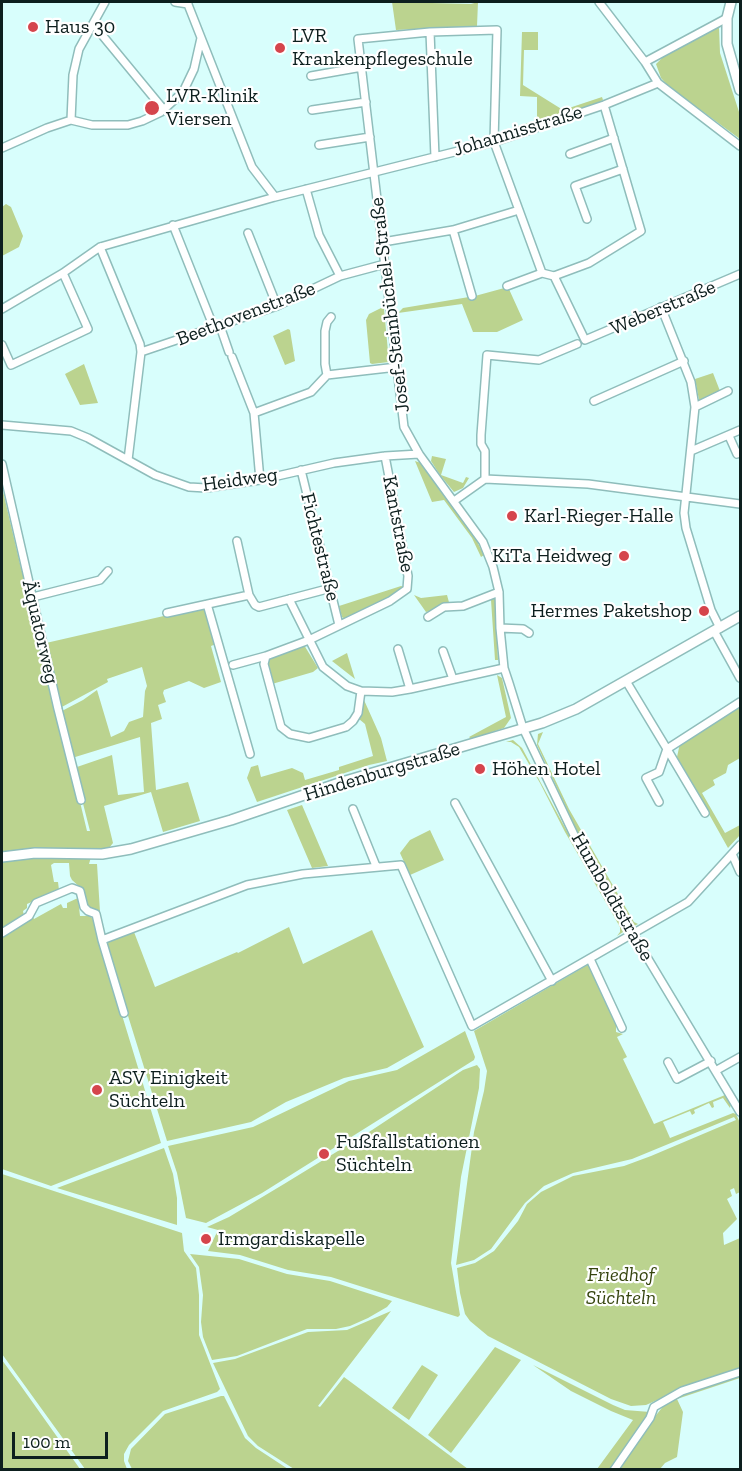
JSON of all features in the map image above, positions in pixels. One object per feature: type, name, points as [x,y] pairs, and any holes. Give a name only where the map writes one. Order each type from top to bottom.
[{"type":"main road","points":[[731,2],[727,18],[730,56],[741,90]]},
{"type":"main road","name":"Hindenburgstraße","points":[[2,857],[35,853],[102,854],[131,849],[231,820],[342,782],[542,723],[576,709],[741,616]]},
{"type":"street","points":[[71,120],[73,75],[80,49],[105,2]]},
{"type":"street","points":[[175,2],[187,3],[252,167],[275,197]]},
{"type":"street","points":[[599,2],[645,62],[658,83],[741,146]]},
{"type":"street","points":[[645,62],[727,18]]},
{"type":"street","points":[[93,24],[164,110]]},
{"type":"street","points":[[435,157],[430,32],[497,30],[494,142],[542,273]]},
{"type":"street","name":"Josef-Steinbüchel-Straße","points":[[430,32],[358,39],[404,427],[419,454],[483,542],[493,567],[499,592],[504,668],[524,728]]},
{"type":"street","points":[[2,148],[71,120],[93,125],[128,125],[164,110],[183,92],[194,69],[201,38]]},
{"type":"street","points":[[311,76],[362,67]]},
{"type":"street","name":"Johannisstraße","points":[[2,309],[100,248],[275,197],[494,142],[604,105],[658,83]]},
{"type":"street","points":[[312,110],[366,102]]},
{"type":"street","points":[[507,286],[542,273],[554,276],[589,263],[641,231],[604,105]]},
{"type":"street","points":[[319,146],[370,137]]},
{"type":"street","points":[[570,154],[614,138]]},
{"type":"street","points":[[586,219],[575,186],[623,169]]},
{"type":"street","points":[[306,189],[319,235],[339,276]]},
{"type":"street","points":[[383,242],[453,230],[519,210]]},
{"type":"street","points":[[173,225],[254,413],[260,480]]},
{"type":"street","points":[[453,230],[472,296]]},
{"type":"street","points":[[248,233],[277,306]]},
{"type":"street","points":[[100,248],[140,344],[141,352],[128,460]]},
{"type":"street","name":"Beethovenstraße","points":[[141,352],[277,306],[339,276],[385,264]]},
{"type":"street","points":[[2,345],[11,365],[88,329],[63,273]]},
{"type":"street","name":"Weberstraße","points":[[554,276],[585,340],[741,274]]},
{"type":"street","points":[[661,307],[684,361],[691,382],[695,407],[686,498],[686,528],[717,629],[741,678]]},
{"type":"street","points":[[327,375],[326,332],[327,322],[331,317]]},
{"type":"street","points":[[485,479],[485,451],[481,444],[481,435],[487,355],[539,360],[577,344]]},
{"type":"street","points":[[594,401],[684,361]]},
{"type":"street","points":[[254,413],[311,392],[327,375],[397,367]]},
{"type":"street","points":[[695,407],[728,391]]},
{"type":"street","name":"Heidweg","points":[[2,425],[71,431],[155,475],[189,487],[206,488],[260,480],[334,463],[419,454]]},
{"type":"street","points":[[691,451],[741,430]]},
{"type":"street","points":[[729,436],[737,454],[741,452]]},
{"type":"street","name":"Kantstraße","points":[[233,665],[309,640],[398,596],[407,589],[409,582],[385,456]]},
{"type":"street","name":"Äquatorweg","points":[[2,464],[81,800]]},
{"type":"street","name":"Fichtestraße","points":[[301,470],[339,625]]},
{"type":"street","points":[[454,501],[485,479],[588,484],[741,504]]},
{"type":"street","points":[[237,541],[249,596],[259,607],[331,588]]},
{"type":"street","points":[[33,597],[100,580],[108,572]]},
{"type":"street","points":[[428,617],[444,607],[463,606],[499,592]]},
{"type":"street","points":[[167,613],[249,596]]},
{"type":"street","points":[[289,599],[324,667],[346,686],[361,691],[392,692],[504,668]]},
{"type":"street","points":[[207,604],[250,754]]},
{"type":"street","points":[[500,628],[523,629],[529,633]]},
{"type":"street","points":[[398,649],[410,689]]},
{"type":"street","points":[[443,651],[453,679]]},
{"type":"street","points":[[266,656],[264,664],[282,728],[290,734],[309,738],[346,727],[358,713],[361,691]]},
{"type":"street","points":[[626,681],[705,813]]},
{"type":"street","points":[[659,772],[667,749],[741,702]]},
{"type":"street","name":"Humboldtstraße","points":[[524,728],[576,839],[741,1112]]},
{"type":"street","points":[[658,802],[646,778],[676,762]]},
{"type":"street","points":[[455,803],[552,981]]},
{"type":"street","points":[[353,809],[376,866]]},
{"type":"street","points":[[102,940],[247,885],[303,874],[401,865],[472,1026],[688,902],[741,845]]},
{"type":"street","points":[[732,854],[741,872]]},
{"type":"street","points":[[2,933],[29,916],[36,903],[72,888],[80,891],[84,907],[96,914],[124,1013]]},
{"type":"street","points":[[590,959],[622,1028]]},
{"type":"street","points":[[717,1071],[741,1057]]},
{"type":"street","points":[[668,1062],[677,1079],[711,1061]]},
{"type":"street","points":[[614,1470],[650,1418],[654,1407],[682,1391],[741,1372]]},
{"type":"green space","points":[[392,2],[471,4],[478,2],[477,26],[396,30]]},
{"type":"green space","points":[[719,27],[720,53],[740,115],[740,139],[668,86],[661,78],[656,64],[663,57]]},
{"type":"green space","points":[[522,32],[538,32],[538,50],[524,50],[523,85],[563,110],[602,97],[603,100],[593,106],[503,136],[499,133],[537,120],[537,97],[520,96]]},
{"type":"green space","points":[[6,204],[11,207],[23,236],[19,247],[2,256],[2,207]]},
{"type":"green space","points":[[508,287],[523,320],[497,332],[473,332],[462,304],[398,313],[403,308],[475,296]]},
{"type":"green space","points":[[381,308],[384,309],[389,362],[372,364],[370,363],[366,320],[369,314]]},
{"type":"green space","points":[[288,329],[295,361],[285,365],[273,336]]},
{"type":"green space","points":[[84,364],[98,403],[80,405],[65,374]]},
{"type":"green space","points":[[713,373],[719,394],[701,401],[695,379]]},
{"type":"green space","points":[[432,456],[446,459],[441,475],[463,483],[466,477],[469,478],[463,488],[454,492],[440,475],[431,461]]},
{"type":"green space","points":[[415,461],[421,463],[449,500],[472,532],[484,555],[481,557],[472,538],[444,500],[432,502]]},
{"type":"green space","points":[[2,487],[87,831],[90,831],[74,768],[112,755],[118,795],[144,792],[140,737],[72,758],[60,712],[97,690],[111,737],[124,731],[129,722],[143,717],[147,686],[142,667],[107,679],[108,682],[60,708],[46,643],[203,607],[216,644],[211,646],[221,682],[204,688],[189,681],[164,690],[166,702],[158,705],[162,719],[151,723],[156,790],[188,782],[200,821],[163,832],[151,792],[104,806],[113,843],[109,848],[2,854]]},
{"type":"green space","points":[[401,586],[404,587],[391,597],[345,619],[342,617],[339,606]]},
{"type":"green space","points":[[414,595],[421,598],[447,595],[450,606],[426,612]]},
{"type":"green space","points":[[496,597],[497,601],[495,602],[498,660],[495,660],[491,600]]},
{"type":"green space","points":[[304,645],[318,668],[313,672],[272,684],[267,666],[268,661],[272,657]]},
{"type":"green space","points":[[347,653],[354,676],[355,679],[332,661]]},
{"type":"green space","points":[[497,675],[502,678],[511,718],[504,728],[471,739],[469,737],[506,717]]},
{"type":"green space","points":[[364,700],[381,738],[387,761],[257,802],[247,778],[251,767],[258,765],[261,777],[292,768],[303,773],[305,780],[339,770],[339,767],[373,756],[365,724],[359,719]]},
{"type":"green space","points":[[740,705],[740,758],[728,765],[726,773],[713,780],[715,785],[702,793],[725,833],[740,825],[740,835],[728,848],[677,757],[680,743]]},
{"type":"green space","points":[[543,732],[538,744],[569,809],[634,922],[638,924],[634,926],[577,836],[578,833],[537,745],[538,734]]},
{"type":"green space","points":[[513,740],[522,748],[569,835],[577,843],[576,847],[624,928],[623,932],[617,936],[620,927],[565,832],[540,783],[519,747],[506,742]]},
{"type":"green space","points":[[302,805],[328,866],[312,868],[287,810]]},
{"type":"green space","points":[[430,830],[444,860],[410,875],[400,853],[410,840]]},
{"type":"green space","points":[[26,857],[91,857],[89,864],[97,864],[100,912],[87,906],[82,889],[70,876],[69,863],[54,863],[51,865],[54,882],[58,882],[59,890],[27,904],[27,908],[23,911],[24,916],[2,931],[2,860]]},
{"type":"green space","points":[[78,898],[80,916],[90,916],[95,921],[161,1143],[51,1186],[2,1169],[2,936],[32,915],[34,919],[61,904],[63,908],[67,908],[67,903]]},
{"type":"green space","points":[[289,927],[303,964],[372,930],[424,1047],[387,1068],[344,1078],[286,1102],[251,1122],[167,1141],[105,942],[134,932],[155,987],[238,953]]},
{"type":"green space","name":"Friedhof Süchteln","points":[[589,964],[616,1021],[616,1032],[623,1034],[617,1037],[627,1057],[623,1059],[654,1124],[725,1095],[731,1104],[730,1108],[723,1098],[713,1102],[714,1107],[712,1108],[709,1103],[694,1110],[695,1113],[692,1115],[690,1111],[663,1122],[670,1138],[733,1113],[736,1114],[740,1123],[740,1192],[736,1194],[734,1188],[730,1190],[732,1196],[727,1199],[737,1219],[723,1233],[724,1245],[740,1238],[740,1370],[682,1389],[646,1405],[631,1406],[611,1399],[488,1336],[465,1314],[457,1268],[475,1263],[494,1251],[518,1221],[527,1204],[541,1192],[573,1176],[624,1166],[651,1156],[736,1120],[734,1117],[632,1159],[573,1173],[544,1186],[525,1203],[491,1249],[474,1260],[456,1265],[474,1132],[487,1071],[474,1031]]},
{"type":"green space","points":[[465,1031],[475,1057],[474,1060],[262,1193],[206,1223],[186,1218],[177,1173],[168,1146],[253,1127],[349,1081],[397,1070]]},
{"type":"green space","points":[[477,1065],[480,1069],[479,1088],[461,1177],[451,1263],[460,1315],[458,1317],[331,1277],[288,1270],[240,1255],[208,1251],[218,1230],[207,1227],[229,1217],[369,1132],[463,1070]]},
{"type":"green space","points":[[164,1148],[173,1174],[177,1198],[177,1225],[57,1188]]},
{"type":"green space","points":[[2,1174],[182,1233],[184,1251],[196,1268],[199,1335],[220,1389],[163,1411],[129,1445],[124,1454],[127,1469],[85,1469],[2,1354]]},
{"type":"green space","points":[[190,1254],[239,1259],[287,1274],[330,1281],[392,1301],[387,1307],[350,1326],[336,1329],[307,1329],[237,1356],[212,1360],[203,1337],[201,1322],[203,1295],[199,1267]]},
{"type":"green space","points":[[391,1311],[318,1406],[320,1407],[344,1377],[468,1469],[294,1469],[258,1446],[248,1436],[213,1363],[235,1359],[308,1332],[347,1330]]},
{"type":"green space","points":[[495,1347],[521,1360],[451,1453],[428,1435]]},
{"type":"green space","points":[[2,1360],[21,1386],[80,1469],[2,1469]]},
{"type":"green space","points":[[422,1365],[438,1375],[409,1420],[392,1408]]},
{"type":"green space","points":[[533,1365],[625,1410],[650,1412],[611,1469],[597,1469],[633,1420],[571,1391]]},
{"type":"green space","points":[[740,1375],[740,1378],[677,1399],[683,1412],[677,1457],[665,1463],[660,1469],[616,1470],[632,1445],[665,1404],[684,1393]]},
{"type":"green space","points":[[224,1396],[245,1438],[288,1469],[132,1469],[128,1461],[131,1449],[165,1414]]},
{"type":"place","name":"Haus 30","points":[[33,27]]},
{"type":"place","name":"LVR Krankenpflegeschule","points":[[280,48]]},
{"type":"place","name":"LVR-Klinik Viersen","points":[[152,108]]},
{"type":"place","name":"Karl-Rieger-Halle","points":[[512,516]]},
{"type":"place","name":"KiTa Heidweg","points":[[624,556]]},
{"type":"place","name":"Hermes Paketshop","points":[[704,611]]},
{"type":"place","name":"Höhen Hotel","points":[[480,769]]},
{"type":"place","name":"ASV Einigkeit Süchteln","points":[[97,1090]]},
{"type":"place","name":"Fußfallstationen Süchteln","points":[[324,1154]]},
{"type":"place","name":"Irmgardiskapelle","points":[[206,1239]]}]
